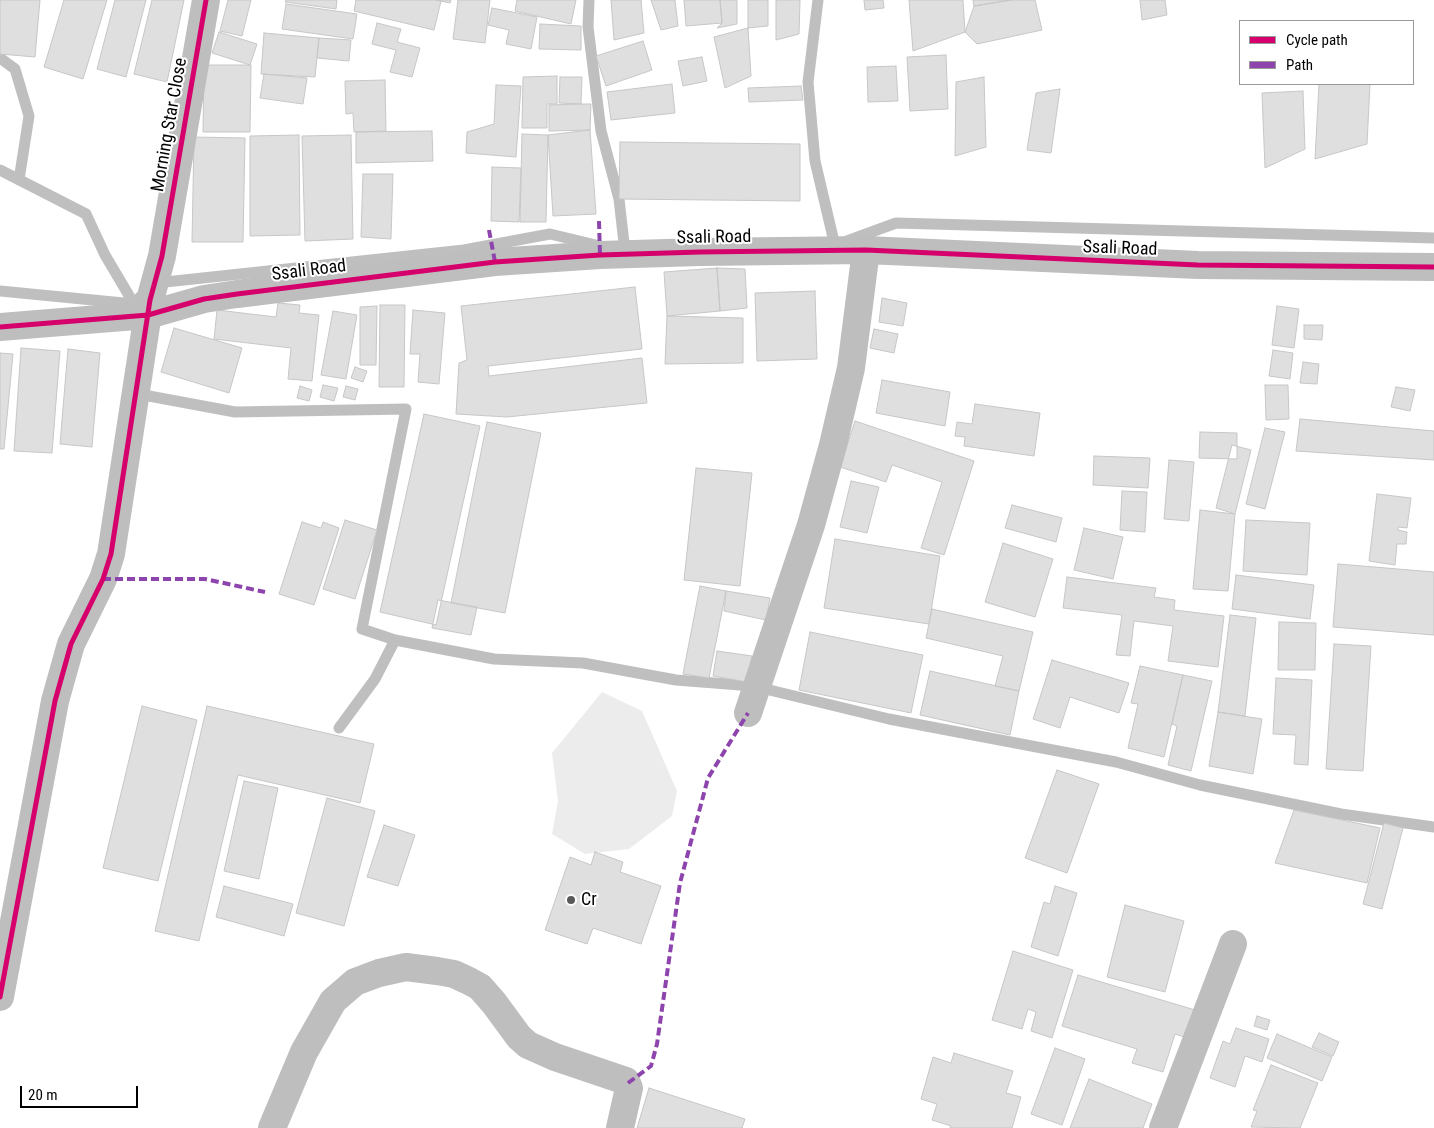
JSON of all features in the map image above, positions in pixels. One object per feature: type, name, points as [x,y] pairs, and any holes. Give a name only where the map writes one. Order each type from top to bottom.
[{"type":"street","name":"Morning Star Close","points":[[0,998],[54,701],[71,644],[103,579],[111,554],[149,308],[162,256],[206,0]]},
{"type":"street","name":"Ssali Road","points":[[0,327],[149,308],[229,295],[495,262],[600,256],[700,252],[866,250],[1198,266],[1434,267]]},
{"type":"street","points":[[748,713],[812,525],[833,445],[851,368],[866,250]]},
{"type":"street","points":[[1163,1128],[1233,944]]},
{"type":"street","points":[[272,1128],[304,1052],[333,1001],[355,982],[379,972],[406,967],[454,974],[469,980],[480,987],[519,1037],[528,1045],[555,1057],[626,1081],[629,1088],[620,1128]]},
{"type":"shaded area","points":[[602,692],[642,711],[677,791],[672,816],[629,849],[585,854],[552,834],[558,801],[552,753]]},
{"type":"building","points":[[0,0],[40,0],[35,57],[0,54]]},
{"type":"building","points":[[64,0],[107,0],[83,79],[44,67]]},
{"type":"building","points":[[115,0],[146,0],[126,77],[97,69]]},
{"type":"building","points":[[152,0],[184,0],[167,82],[134,74]]},
{"type":"building","points":[[228,0],[251,0],[242,36],[220,31]]},
{"type":"building","points":[[286,0],[337,0],[336,9],[285,2]]},
{"type":"building","points":[[356,0],[441,1],[434,30],[354,11]]},
{"type":"building","points":[[436,0],[451,0],[450,3]]},
{"type":"building","points":[[458,0],[490,0],[485,43],[453,39]]},
{"type":"building","points":[[517,0],[576,0],[571,24],[515,11]]},
{"type":"building","points":[[611,0],[641,0],[644,33],[614,40]]},
{"type":"building","points":[[651,0],[675,0],[678,26],[661,30]]},
{"type":"building","points":[[684,0],[720,0],[722,23],[686,26]]},
{"type":"building","points":[[720,0],[737,0],[737,24],[717,28],[722,23]]},
{"type":"building","points":[[748,0],[768,0],[768,26],[748,28]]},
{"type":"building","points":[[776,0],[800,0],[799,34],[776,40]]},
{"type":"building","points":[[864,0],[883,0],[884,8],[865,10]]},
{"type":"building","points":[[909,0],[963,0],[965,32],[913,51]]},
{"type":"building","points":[[973,0],[1011,0],[974,6]]},
{"type":"building","points":[[1011,0],[1035,0],[1042,30],[977,44],[965,32],[974,6]]},
{"type":"building","points":[[1140,0],[1165,0],[1167,15],[1142,20]]},
{"type":"building","points":[[286,4],[357,14],[353,39],[282,29]]},
{"type":"building","points":[[492,8],[537,17],[531,49],[506,44],[509,30],[488,25]]},
{"type":"building","points":[[377,23],[401,29],[397,42],[420,48],[412,77],[390,72],[396,50],[372,44]]},
{"type":"building","points":[[540,24],[581,26],[581,50],[539,49]]},
{"type":"building","points":[[748,28],[751,76],[725,88],[714,37]]},
{"type":"building","points":[[219,32],[257,44],[250,65],[212,53]]},
{"type":"building","points":[[264,33],[319,38],[315,77],[261,74]]},
{"type":"building","points":[[319,38],[351,40],[349,61],[317,58]]},
{"type":"building","points":[[643,41],[652,70],[606,86],[596,56]]},
{"type":"building","points":[[946,55],[948,109],[910,111],[907,57]]},
{"type":"building","points":[[702,57],[707,81],[683,86],[678,61]]},
{"type":"building","points":[[204,65],[251,65],[250,132],[203,132]]},
{"type":"building","points":[[896,66],[898,101],[868,102],[867,67]]},
{"type":"building","points":[[264,74],[307,78],[303,104],[260,98]]},
{"type":"building","points":[[557,76],[557,104],[547,104],[547,128],[522,128],[523,77]]},
{"type":"building","points":[[560,77],[582,77],[581,104],[559,103]]},
{"type":"building","points":[[984,77],[986,147],[955,156],[956,82]]},
{"type":"building","points":[[385,80],[386,131],[354,132],[353,113],[346,114],[345,81]]},
{"type":"building","points":[[672,84],[675,113],[611,120],[607,92]]},
{"type":"building","points":[[496,85],[521,86],[516,157],[466,153],[467,132],[494,124]]},
{"type":"building","points":[[1319,85],[1370,85],[1367,144],[1315,159]]},
{"type":"building","points":[[801,86],[803,100],[749,102],[748,88]]},
{"type":"building","points":[[1060,89],[1051,153],[1027,150],[1036,93]]},
{"type":"building","points":[[1303,91],[1305,149],[1265,168],[1262,93]]},
{"type":"building","points":[[591,104],[590,130],[549,131],[549,105]]},
{"type":"building","points":[[590,130],[596,214],[553,216],[548,135]]},
{"type":"building","points":[[432,131],[433,161],[356,163],[356,132]]},
{"type":"building","points":[[522,134],[548,135],[546,222],[520,222]]},
{"type":"building","points":[[299,135],[300,235],[250,236],[250,136]]},
{"type":"building","points":[[351,135],[353,239],[305,241],[302,136]]},
{"type":"building","points":[[194,137],[245,138],[243,242],[192,242]]},
{"type":"building","points":[[620,142],[800,144],[800,201],[619,199]]},
{"type":"building","points":[[492,167],[521,168],[519,222],[491,221]]},
{"type":"building","points":[[363,174],[393,174],[391,239],[361,237]]},
{"type":"building","points":[[717,268],[745,269],[747,308],[720,311]]},
{"type":"building","points":[[717,268],[720,311],[667,316],[664,272]]},
{"type":"building","points":[[635,287],[642,349],[488,366],[489,376],[642,358],[647,403],[507,417],[456,414],[459,363],[467,360],[461,306]]},
{"type":"building","points":[[815,291],[817,359],[757,361],[755,293]]},
{"type":"building","points":[[882,298],[907,303],[903,326],[879,322]]},
{"type":"building","points":[[278,303],[300,305],[299,313],[319,315],[312,381],[288,379],[291,348],[214,339],[217,310],[276,317]]},
{"type":"building","points":[[380,305],[405,305],[404,387],[379,387]]},
{"type":"building","points":[[377,306],[376,365],[360,365],[360,307]]},
{"type":"building","points":[[1277,306],[1299,309],[1294,348],[1272,345]]},
{"type":"building","points":[[413,310],[445,313],[439,384],[418,382],[420,354],[410,354]]},
{"type":"building","points":[[333,311],[357,315],[346,379],[321,375]]},
{"type":"building","points":[[667,316],[743,318],[743,363],[665,364]]},
{"type":"building","points":[[1304,325],[1323,325],[1322,340],[1304,339]]},
{"type":"building","points":[[174,328],[242,348],[229,393],[161,372]]},
{"type":"building","points":[[874,329],[898,334],[894,353],[870,348]]},
{"type":"building","points":[[21,348],[60,351],[52,453],[14,451]]},
{"type":"building","points":[[68,349],[100,353],[92,447],[60,444]]},
{"type":"building","points":[[1273,350],[1293,353],[1290,379],[1269,376]]},
{"type":"building","points":[[0,353],[13,354],[4,449],[0,449]]},
{"type":"building","points":[[1303,362],[1319,364],[1317,384],[1300,383]]},
{"type":"building","points":[[355,367],[367,371],[363,382],[351,378]]},
{"type":"building","points":[[882,380],[950,392],[945,426],[876,413]]},
{"type":"building","points":[[323,385],[338,388],[334,401],[320,397]]},
{"type":"building","points":[[1265,385],[1288,385],[1289,419],[1266,420]]},
{"type":"building","points":[[300,386],[312,390],[309,401],[297,398]]},
{"type":"building","points":[[346,386],[358,389],[355,400],[343,397]]},
{"type":"building","points":[[1396,387],[1415,390],[1410,411],[1391,407]]},
{"type":"building","points":[[975,404],[1040,413],[1034,456],[964,446],[965,437],[955,436],[957,422],[972,424]]},
{"type":"building","points":[[424,414],[480,426],[436,625],[380,612]]},
{"type":"building","points":[[1300,419],[1434,431],[1434,460],[1296,451]]},
{"type":"building","points":[[855,421],[974,461],[944,555],[921,548],[942,482],[892,465],[886,482],[840,467]]},
{"type":"building","points":[[487,422],[541,433],[505,613],[451,603]]},
{"type":"building","points":[[1265,428],[1285,432],[1265,509],[1246,504]]},
{"type":"building","points":[[1200,432],[1237,433],[1237,459],[1199,458]]},
{"type":"building","points":[[1232,445],[1251,450],[1235,514],[1216,508]]},
{"type":"building","points":[[1094,456],[1150,458],[1148,488],[1093,485]]},
{"type":"building","points":[[1169,460],[1194,462],[1189,521],[1164,519]]},
{"type":"building","points":[[696,468],[752,473],[740,586],[684,580]]},
{"type":"building","points":[[851,481],[879,487],[867,533],[840,527]]},
{"type":"building","points":[[1122,491],[1147,492],[1145,532],[1120,530]]},
{"type":"building","points":[[1377,494],[1411,498],[1407,528],[1398,527],[1398,530],[1407,532],[1406,544],[1397,544],[1395,565],[1369,561]]},
{"type":"building","points":[[1012,505],[1062,518],[1056,542],[1005,528]]},
{"type":"building","points":[[1200,510],[1235,514],[1228,591],[1193,589]]},
{"type":"building","points":[[345,520],[377,530],[355,599],[323,589]]},
{"type":"building","points":[[1246,520],[1310,523],[1307,575],[1243,571]]},
{"type":"building","points":[[302,522],[321,528],[323,522],[339,528],[314,605],[279,594]]},
{"type":"building","points":[[1084,528],[1123,537],[1113,579],[1074,570]]},
{"type":"building","points":[[835,539],[940,556],[929,624],[824,608]]},
{"type":"building","points":[[1003,543],[1053,559],[1035,617],[985,602]]},
{"type":"building","points":[[1338,564],[1434,572],[1434,635],[1333,627]]},
{"type":"building","points":[[1236,575],[1314,585],[1310,619],[1232,609]]},
{"type":"building","points":[[1067,577],[1156,588],[1154,597],[1175,600],[1174,610],[1224,616],[1218,667],[1168,661],[1173,626],[1134,621],[1130,656],[1116,655],[1122,615],[1063,608]]},
{"type":"building","points":[[700,586],[726,591],[709,678],[683,674]]},
{"type":"building","points":[[726,591],[770,598],[766,620],[724,611]]},
{"type":"building","points":[[438,600],[477,607],[471,635],[432,628]]},
{"type":"building","points":[[932,609],[1033,632],[1019,691],[995,686],[1003,656],[926,638]]},
{"type":"building","points":[[1230,615],[1256,618],[1245,716],[1218,712]]},
{"type":"building","points":[[1279,622],[1316,623],[1315,670],[1278,670]]},
{"type":"building","points":[[810,632],[923,655],[911,713],[799,690]]},
{"type":"building","points":[[1334,644],[1371,646],[1363,771],[1326,769]]},
{"type":"building","points":[[717,651],[752,656],[747,682],[713,676]]},
{"type":"building","points":[[1052,660],[1129,683],[1119,713],[1070,697],[1060,728],[1033,719]]},
{"type":"building","points":[[1140,666],[1183,675],[1164,757],[1128,748],[1138,704],[1131,703]]},
{"type":"building","points":[[930,671],[1019,691],[1010,735],[920,715]]},
{"type":"building","points":[[1183,675],[1212,681],[1191,771],[1168,765],[1177,726],[1172,724]]},
{"type":"building","points":[[1276,678],[1312,680],[1308,765],[1294,764],[1296,735],[1273,734]]},
{"type":"building","points":[[142,706],[197,720],[158,881],[103,868]]},
{"type":"building","points":[[207,706],[374,744],[360,803],[238,775],[199,941],[155,931]]},
{"type":"building","points":[[1218,712],[1262,719],[1253,774],[1209,766]]},
{"type":"building","points":[[1057,770],[1099,784],[1067,873],[1025,858]]},
{"type":"building","points":[[244,781],[278,788],[259,879],[224,871]]},
{"type":"building","points":[[327,798],[375,811],[344,926],[296,913]]},
{"type":"building","points":[[1294,810],[1380,828],[1367,883],[1275,863]]},
{"type":"building","points":[[1384,823],[1403,828],[1382,909],[1363,904]]},
{"type":"building","points":[[384,825],[415,835],[398,886],[367,877]]},
{"type":"building","points":[[595,852],[623,862],[620,872],[661,886],[641,944],[593,928],[587,944],[545,930],[570,857],[591,865]]},
{"type":"building","points":[[224,886],[293,904],[284,936],[216,917]]},
{"type":"building","points":[[1055,886],[1077,893],[1058,956],[1031,947],[1044,902],[1050,904]]},
{"type":"building","points":[[1125,905],[1184,921],[1165,992],[1107,977]]},
{"type":"building","points":[[1013,951],[1073,970],[1052,1038],[1031,1031],[1036,1012],[1028,1009],[1022,1029],[992,1020]]},
{"type":"building","points":[[1078,975],[1195,1010],[1187,1038],[1175,1034],[1163,1072],[1132,1063],[1137,1049],[1062,1026]]},
{"type":"building","points":[[1257,1016],[1270,1020],[1267,1030],[1254,1026]]},
{"type":"building","points":[[1236,1028],[1269,1039],[1262,1062],[1245,1056],[1235,1087],[1210,1078],[1223,1041],[1230,1044]]},
{"type":"building","points":[[1319,1033],[1339,1042],[1333,1056],[1312,1047]]},
{"type":"building","points":[[1277,1034],[1332,1057],[1322,1081],[1267,1058]]},
{"type":"building","points":[[1055,1048],[1085,1059],[1062,1125],[1031,1114]]},
{"type":"building","points":[[954,1053],[1013,1071],[1006,1093],[1021,1097],[1012,1128],[950,1128],[951,1126],[932,1120],[937,1104],[921,1099],[933,1057],[951,1063]]},
{"type":"building","points":[[1271,1065],[1318,1083],[1300,1128],[1251,1127],[1257,1111],[1253,1110]]},
{"type":"building","points":[[1089,1079],[1152,1104],[1143,1128],[1070,1128]]},
{"type":"building","points":[[649,1088],[745,1119],[742,1128],[637,1128]]},
{"type":"waterway","points":[[589,0],[588,27],[601,131],[619,199],[625,252]]},
{"type":"waterway","points":[[818,0],[808,82],[815,161],[835,246]]},
{"type":"waterway","points":[[0,58],[15,69],[29,116],[19,180]]},
{"type":"waterway","points":[[0,170],[86,214],[105,255],[134,304]]},
{"type":"waterway","points":[[847,241],[896,223],[1434,238]]},
{"type":"waterway","points":[[156,283],[464,250],[550,234],[600,246]]},
{"type":"waterway","points":[[0,291],[134,304],[140,297]]},
{"type":"waterway","points":[[149,396],[235,412],[406,409],[362,629],[395,640],[494,659],[583,663],[676,680],[753,686],[889,719],[1116,762],[1200,785],[1341,814],[1434,827]]},
{"type":"waterway","points":[[339,728],[375,679],[395,640]]},
{"type":"marked path","points":[[599,221],[600,255]]},
{"type":"marked path","points":[[489,230],[495,262]]},
{"type":"marked path","points":[[103,579],[205,579],[265,592]]},
{"type":"marked path","points":[[628,1083],[651,1066],[657,1044],[680,883],[708,778],[748,713]]},
{"type":"cycle path","points":[[0,997],[55,701],[71,644],[103,579],[111,554],[150,300],[162,256],[206,0]]},
{"type":"cycle path","points":[[0,327],[148,315],[204,299],[237,294],[495,262],[600,255],[866,250],[1198,265],[1434,267]]},
{"type":"place","name":"Cr","points":[[571,900]]}]
